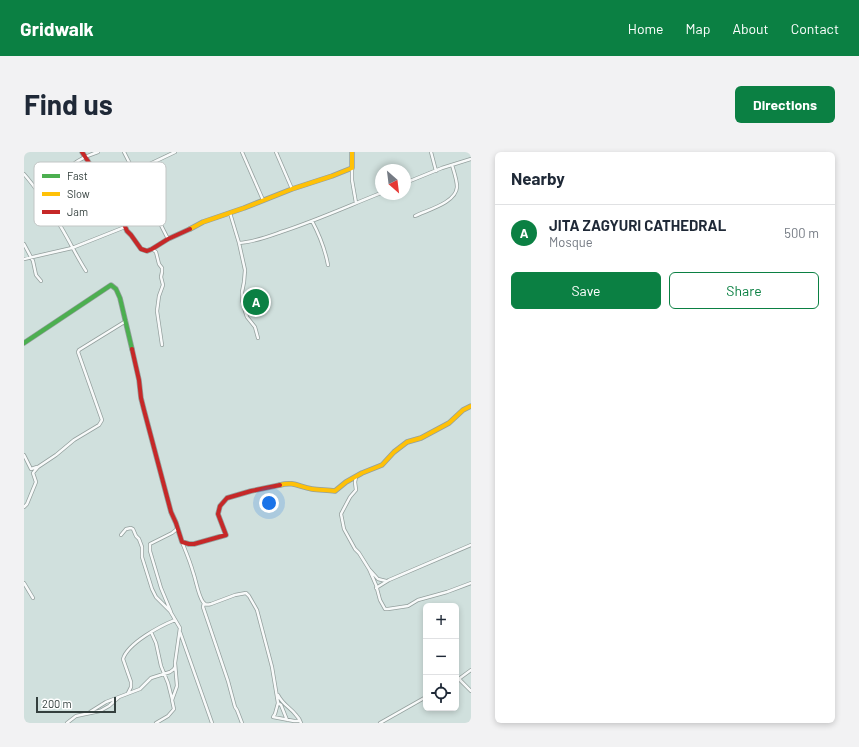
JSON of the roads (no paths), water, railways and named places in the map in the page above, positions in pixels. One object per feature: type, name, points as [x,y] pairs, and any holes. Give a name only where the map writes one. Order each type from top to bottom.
[{"type":"street","points":[[82,152],[89,162]]},
{"type":"street","points":[[76,162],[85,156],[98,152]]},
{"type":"street","points":[[124,152],[130,162]]},
{"type":"street","points":[[154,162],[175,152]]},
{"type":"street","points":[[242,152],[263,200]]},
{"type":"street","points":[[276,152],[292,188]]},
{"type":"street","points":[[352,152],[352,180],[356,203]]},
{"type":"street","points":[[431,152],[436,171]]},
{"type":"street","points":[[411,181],[471,159]]},
{"type":"street","points":[[415,216],[448,201],[454,194],[457,184],[452,165]]},
{"type":"street","points":[[24,259],[72,248],[125,227],[141,249],[147,251],[203,222],[244,208],[292,188],[332,176],[352,168]]},
{"type":"street","points":[[24,174],[34,186]]},
{"type":"street","points":[[239,243],[251,242],[312,221],[375,195]]},
{"type":"street","points":[[230,212],[245,270],[242,300],[246,314],[255,327],[258,338]]},
{"type":"street","points":[[312,221],[320,236],[328,265]]},
{"type":"street","points":[[60,226],[86,271]]},
{"type":"street","points":[[162,226],[168,239]]},
{"type":"street","points":[[24,244],[31,258],[36,274],[41,281]]},
{"type":"street","points":[[152,249],[156,252],[159,264],[162,268],[161,277],[163,285],[157,306],[162,346]]},
{"type":"street","points":[[24,343],[111,285],[116,287],[121,299],[126,321],[139,380],[141,398],[171,512],[193,572],[196,585],[204,603],[203,607],[228,681],[235,707],[242,723]]},
{"type":"street","points":[[33,473],[38,467],[56,455],[74,440],[99,425],[102,420],[101,415],[78,352],[126,321]]},
{"type":"street","points":[[182,542],[190,545],[199,544],[226,535],[218,514],[220,506],[226,498],[286,483],[292,483],[310,489],[335,491],[346,482],[362,473],[382,465],[394,452],[408,442],[422,438],[449,423],[471,406]]},
{"type":"street","points":[[24,456],[36,482],[27,504],[24,507]]},
{"type":"street","points":[[31,469],[38,467]]},
{"type":"street","points":[[356,477],[356,490],[350,497],[341,514],[344,529],[350,541],[369,569],[378,579],[386,581]]},
{"type":"street","points":[[121,535],[126,529],[129,528],[133,529],[139,539],[142,547],[142,557],[152,589],[156,597],[170,611],[174,620],[179,626],[212,723]]},
{"type":"street","points":[[172,616],[171,609],[161,588],[150,551],[150,544],[177,529]]},
{"type":"street","points":[[376,588],[386,581],[471,545]]},
{"type":"street","points":[[369,569],[385,609],[408,606],[418,600],[447,592],[471,583]]},
{"type":"street","points":[[24,583],[33,598]]},
{"type":"street","points":[[204,603],[207,605],[235,595],[246,593],[249,596],[257,610],[277,693],[278,703],[273,717],[301,722]]},
{"type":"street","points":[[128,693],[131,687],[131,682],[124,656],[137,642],[151,632],[174,620]]},
{"type":"street","points":[[172,700],[177,686],[176,666],[180,631]]},
{"type":"street","points":[[151,632],[156,643],[159,659],[168,683],[174,709],[168,716],[156,723]]},
{"type":"street","points":[[89,713],[106,702],[140,689],[151,678],[170,672],[174,670],[176,666]]},
{"type":"street","points":[[459,679],[471,670]]},
{"type":"street","points":[[459,681],[471,691]]},
{"type":"street","points":[[277,693],[282,702],[296,714],[301,722]]},
{"type":"street","points":[[67,723],[76,716],[100,711],[119,696]]},
{"type":"street","points":[[382,723],[423,699]]},
{"type":"street","points":[[278,703],[281,705],[287,720]]},
{"type":"place","name":"JITA ZAGYURI CATHEDRAL","points":[[256,302]]}]
